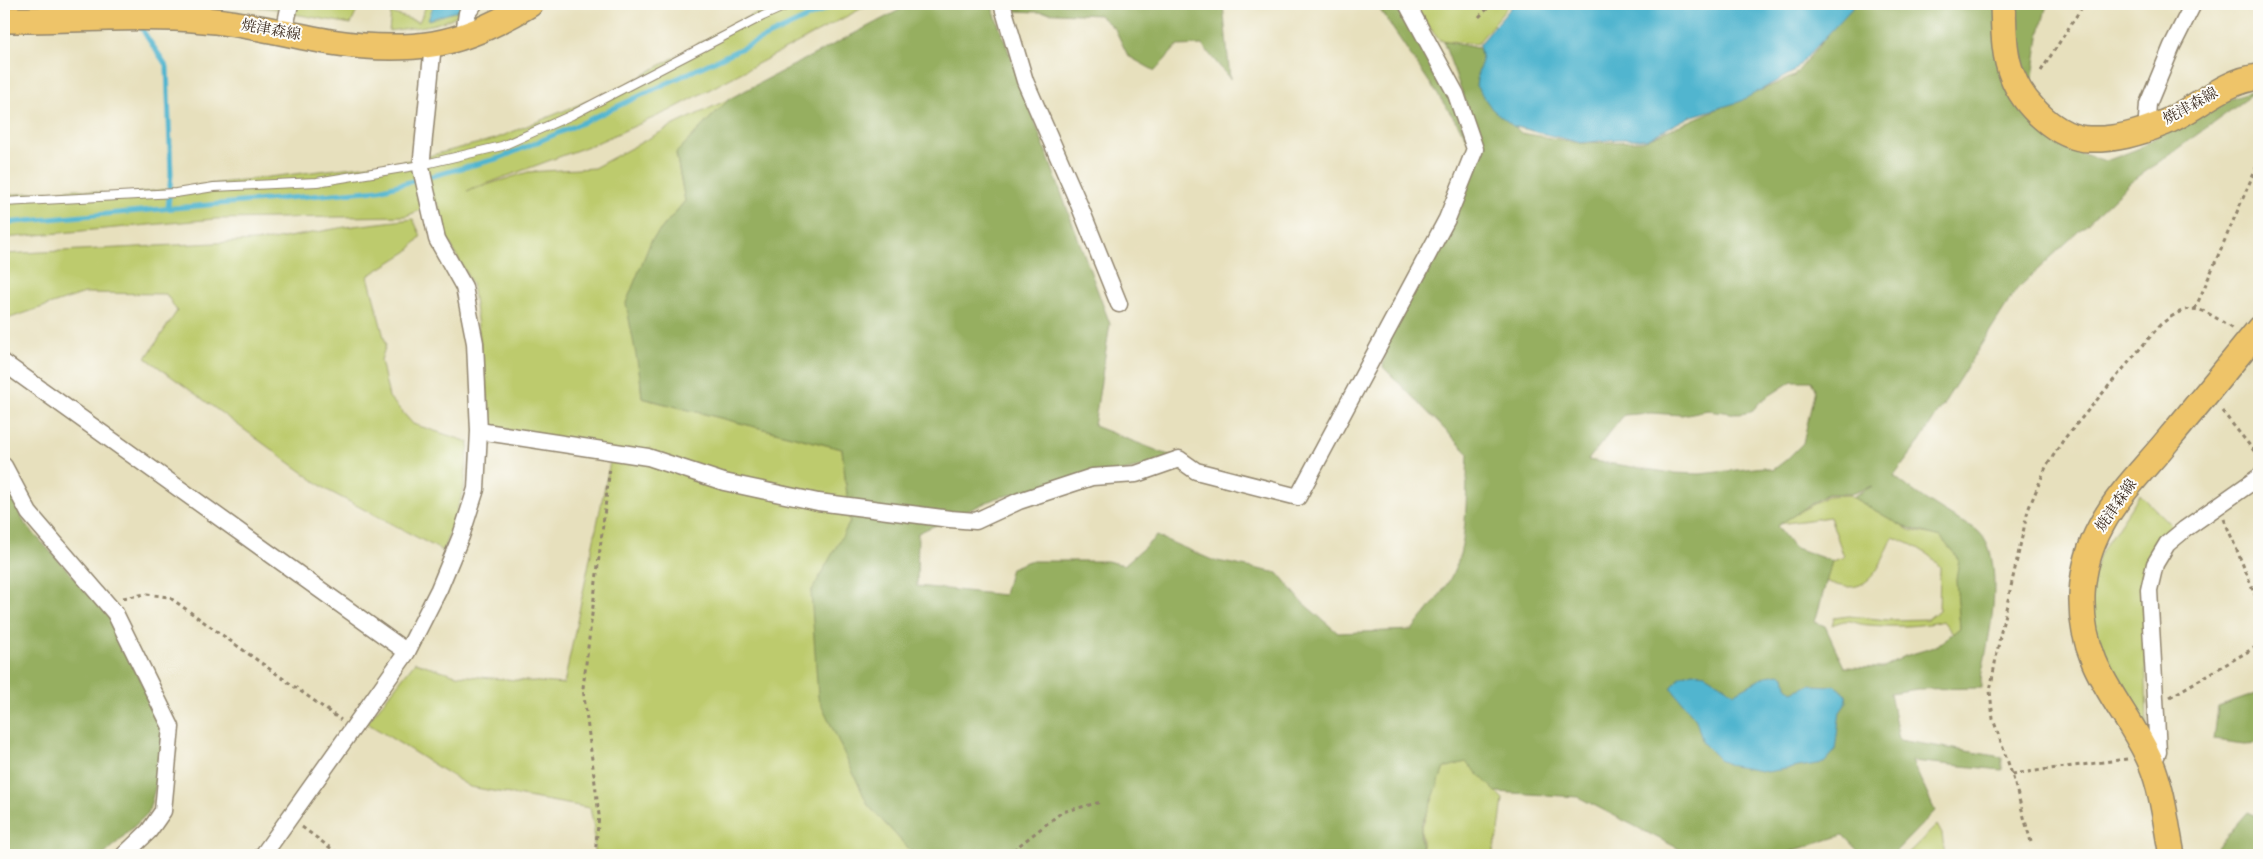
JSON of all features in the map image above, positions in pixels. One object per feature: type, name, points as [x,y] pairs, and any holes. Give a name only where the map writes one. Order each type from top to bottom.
[{"type":"main road","name":"焼津森線","points":[[4,20],[158,16],[207,20],[284,32],[331,42],[401,46],[433,44],[464,34],[490,25],[530,4]]},
{"type":"main road","name":"焼津森線","points":[[2003,4],[2004,38],[2011,74],[2023,96],[2043,119],[2067,133],[2089,140],[2113,137],[2149,128],[2172,119],[2212,94],[2247,78],[2259,77]]},
{"type":"main road","name":"焼津森線","points":[[2172,855],[2158,786],[2149,760],[2094,662],[2083,630],[2081,603],[2083,581],[2090,552],[2101,526],[2123,495],[2255,335]]},
{"type":"street","points":[[284,32],[290,4]]},
{"type":"street","points":[[464,34],[467,13],[474,4]]},
{"type":"street","points":[[1002,4],[1025,81],[1078,202],[1119,304]]},
{"type":"street","points":[[478,431],[648,457],[724,482],[818,502],[950,519],[976,520],[1018,501],[1092,477],[1136,474],[1179,459],[1196,471],[1298,497],[1447,219],[1474,149],[1456,94],[1407,4]]},
{"type":"street","points":[[2149,128],[2147,118],[2148,104],[2172,46],[2193,4]]},
{"type":"street","points":[[263,855],[407,652],[439,589],[461,536],[476,490],[478,431],[475,343],[464,287],[437,239],[421,167],[433,44]]},
{"type":"street","points":[[4,363],[407,652]]},
{"type":"street","points":[[4,466],[29,513],[115,613],[171,727],[163,810],[149,831],[124,855]]},
{"type":"street","points":[[2149,760],[2158,752],[2149,590],[2155,564],[2167,544],[2185,529],[2259,477]]},
{"type":"lane","points":[[4,202],[176,193],[214,187],[317,182],[421,167],[502,146],[546,127],[790,4]]},
{"type":"path","points":[[1478,17],[1492,4]]},
{"type":"path","points":[[2041,71],[2084,4]]},
{"type":"path","points":[[2195,309],[2259,161]]},
{"type":"path","points":[[2031,842],[2012,774],[1993,719],[1990,692],[2019,549],[2035,489],[2064,439],[2160,326],[2175,313],[2195,309],[2211,314],[2255,335]]},
{"type":"path","points":[[2222,411],[2259,457]]},
{"type":"path","points":[[595,855],[598,815],[583,688],[612,452]]},
{"type":"path","points":[[2218,505],[2259,604]]},
{"type":"path","points":[[105,602],[146,594],[169,597],[353,728]]},
{"type":"path","points":[[2155,706],[2259,645]]},
{"type":"path","points":[[2012,774],[2149,760]]},
{"type":"path","points":[[1007,855],[1062,812],[1101,802]]},
{"type":"path","points":[[290,817],[340,855]]},
{"type":"green space","points":[[228,4],[279,4],[278,9]]},
{"type":"green space","points":[[297,4],[360,4],[351,24],[294,14]]},
{"type":"green space","points":[[427,4],[468,4],[462,12],[443,22],[389,31],[391,13],[419,22]]},
{"type":"green space","points":[[776,4],[870,4],[669,111],[594,144],[467,191],[528,172],[594,168],[670,127],[729,99],[676,153],[685,201],[651,241],[640,376],[642,398],[842,449],[851,533],[868,805],[908,848],[917,855],[594,855],[594,828],[590,808],[470,787],[367,723],[415,662],[456,675],[564,684],[612,452],[492,426],[472,284],[446,236],[438,203],[406,216],[215,219],[4,238],[4,195],[77,189],[118,195],[413,160],[495,139],[624,86],[731,25]]},
{"type":"green space","points":[[911,4],[991,4],[1110,324],[1094,426],[1179,459],[996,498],[918,533],[917,586],[1004,595],[1011,568],[1029,561],[1107,561],[1124,565],[1157,536],[1212,560],[1278,573],[1303,603],[1338,633],[1412,630],[1448,582],[1461,552],[1466,509],[1468,453],[1383,367],[1389,330],[1481,143],[1443,41],[1483,49],[1481,92],[1521,133],[1581,143],[1643,141],[1794,76],[1838,22],[1856,4],[2047,4],[2039,37],[2029,103],[2063,148],[2106,161],[2140,148],[2195,110],[2259,90],[2131,182],[2016,290],[1916,447],[1894,476],[1935,506],[1974,528],[1983,537],[1990,550],[1994,583],[1992,618],[1981,688],[1918,689],[1890,693],[1899,740],[2002,757],[2002,770],[1912,761],[1935,811],[1892,855],[1862,855],[1843,835],[1779,855],[1691,855],[1578,797],[1496,792],[1466,762],[1444,768],[1429,809],[1422,822],[1420,836],[1423,855],[917,855],[908,848],[868,805],[818,697],[811,592],[850,522],[842,449],[642,398],[640,376],[626,303],[651,241],[685,201],[676,153],[729,99]],"holes":[[[1792,381],[1811,381],[1815,389],[1803,443],[1773,470],[1764,467],[1700,474],[1672,473],[1588,460],[1624,415],[1651,413],[1682,415],[1708,410],[1739,414],[1751,412],[1761,401]],[[1872,486],[1852,497],[1902,526],[1940,537],[1959,559],[1956,580],[1960,628],[1935,647],[1905,656],[1882,668],[1844,667],[1825,626],[1815,622],[1832,561],[1793,547],[1777,526],[1827,494],[1851,494]]]},
{"type":"green space","points":[[1013,4],[1223,4],[1230,79],[1202,45],[1177,46],[1155,71],[1128,56],[1115,29],[1099,15],[1016,11]]},
{"type":"green space","points":[[1376,4],[1395,4],[1403,14],[1441,82],[1472,145]]},
{"type":"green space","points":[[1412,4],[1510,4],[1477,44],[1439,40]]},
{"type":"green space","points":[[413,219],[421,236],[408,251],[368,276],[386,345],[381,360],[389,397],[413,424],[469,442],[464,490],[443,551],[327,490],[146,358],[177,311],[166,294],[85,293],[4,320],[4,254],[272,240],[345,227]]},
{"type":"green space","points":[[4,477],[25,524],[110,616],[165,731],[162,764],[148,813],[104,855],[4,855]]},
{"type":"green space","points":[[2140,494],[2172,526],[2155,546],[2144,576],[2147,734],[2103,659],[2089,603],[2098,557]]},
{"type":"green space","points":[[1849,495],[1909,530],[1943,537],[1959,560],[1957,583],[1960,628],[1953,634],[1943,621],[1906,626],[1869,625],[1848,621],[1832,625],[1834,618],[1849,616],[1887,620],[1928,619],[1939,610],[1940,567],[1930,557],[1906,542],[1893,537],[1882,561],[1872,576],[1858,586],[1849,587],[1823,580],[1832,561],[1844,557],[1830,517],[1779,524],[1827,496]]},
{"type":"green space","points":[[2259,693],[2259,743],[2245,744],[2214,740],[2218,707]]},
{"type":"green space","points":[[1466,761],[1503,799],[1499,831],[1492,855],[1423,855],[1421,829],[1444,767]]},
{"type":"green space","points":[[2248,812],[2259,817],[2259,855],[2210,855]]},
{"type":"green space","points":[[1937,825],[1942,834],[1945,855],[1906,855]]},
{"type":"water","points":[[434,4],[463,4],[460,10],[428,20]]},
{"type":"water","points":[[1514,4],[1856,4],[1793,72],[1739,102],[1689,117],[1647,139],[1617,139],[1581,143],[1513,126],[1492,109],[1476,86],[1482,61],[1479,45]]},
{"type":"water","points":[[1692,672],[1705,674],[1735,693],[1766,676],[1779,674],[1785,676],[1787,686],[1792,692],[1810,685],[1835,686],[1846,694],[1847,702],[1840,712],[1835,751],[1824,763],[1767,772],[1733,766],[1721,761],[1703,743],[1696,720],[1671,688],[1681,676]]},
{"type":"waterway","points":[[4,223],[379,190],[500,158],[584,122],[836,4]]},
{"type":"waterway","points":[[140,24],[167,67],[170,186]]},
{"type":"waterway","points":[[168,208],[169,197]]}]
